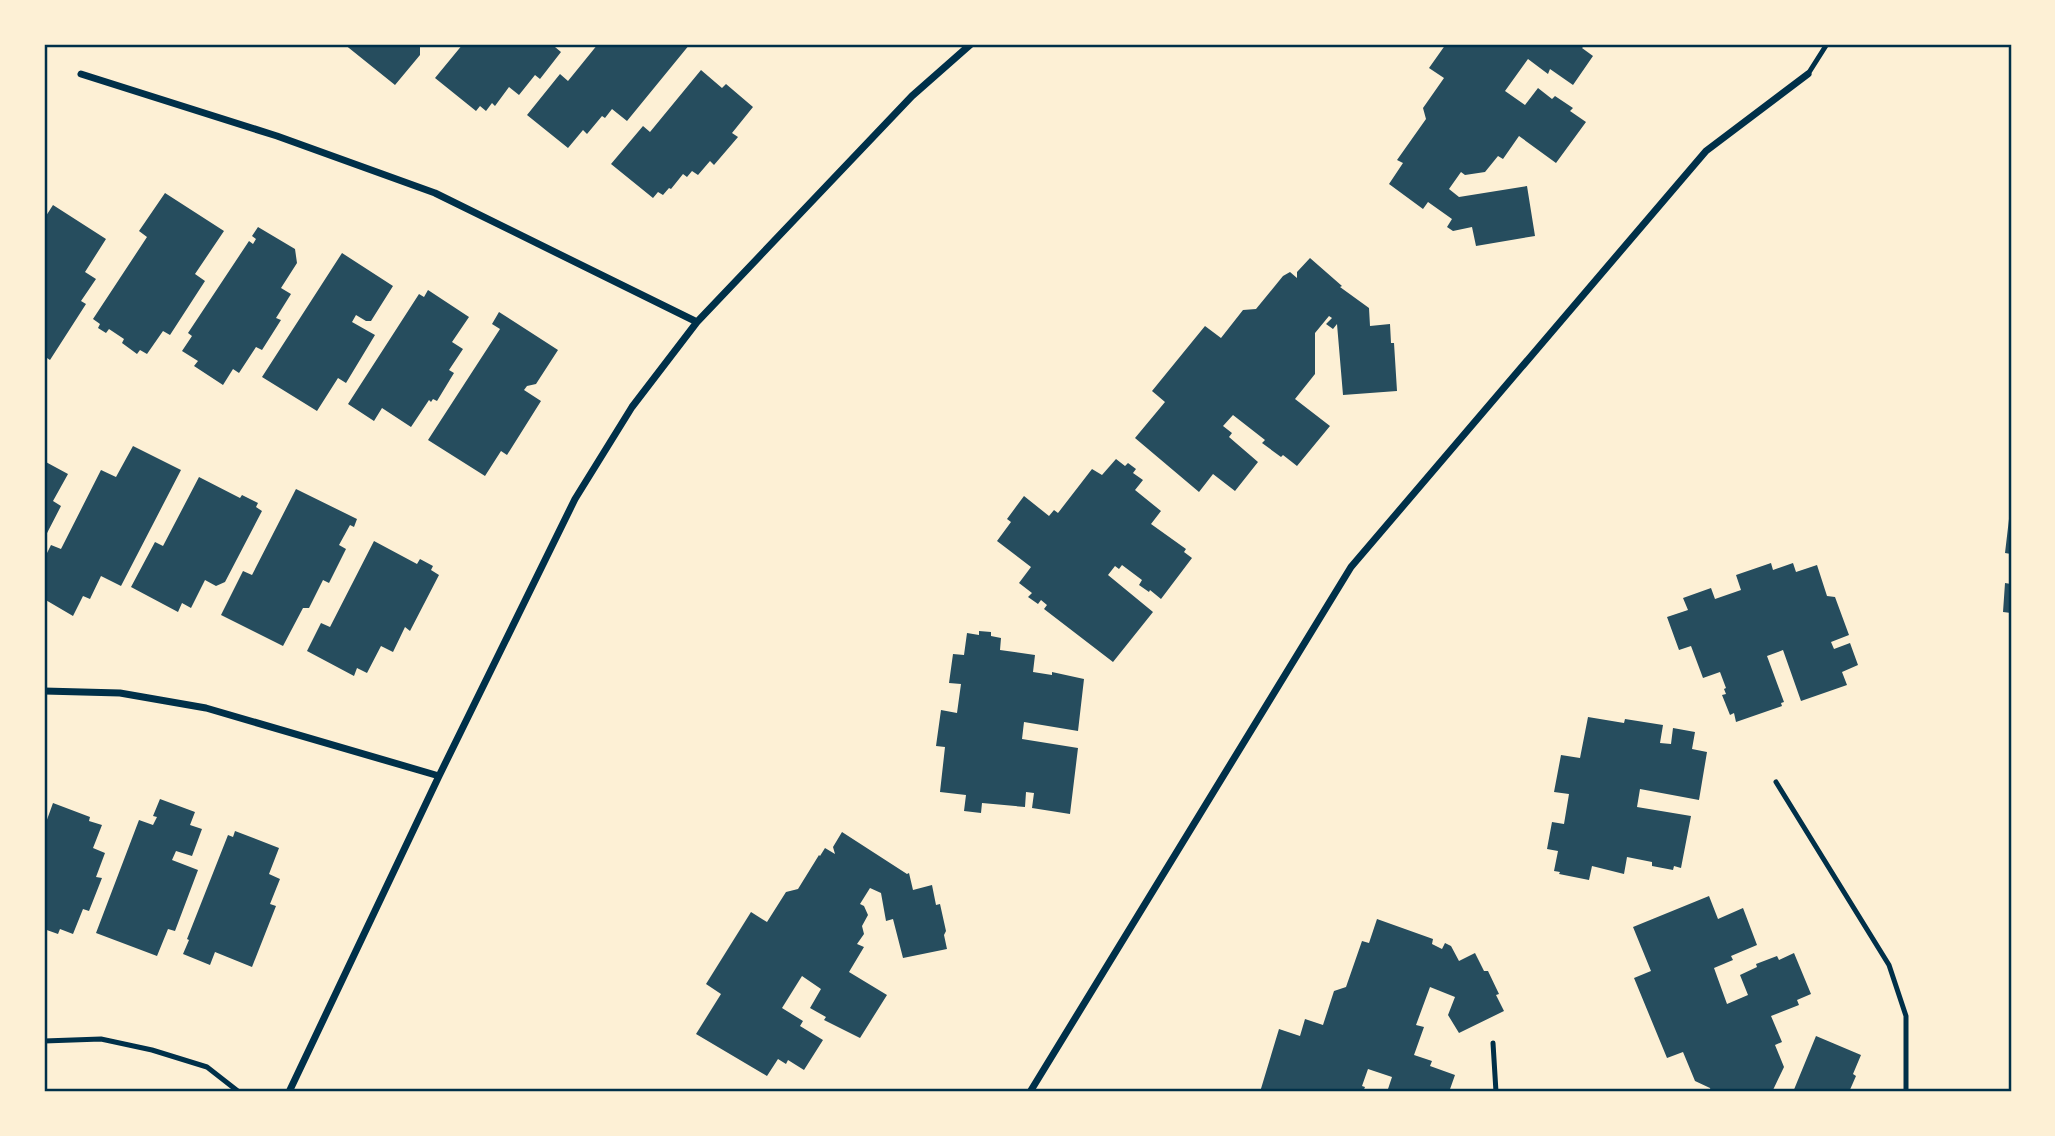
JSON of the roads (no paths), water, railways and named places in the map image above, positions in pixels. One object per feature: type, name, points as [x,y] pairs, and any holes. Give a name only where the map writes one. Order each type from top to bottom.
[{"type":"street","points":[[289,1092],[439,776],[575,499],[632,407],[696,322],[912,96],[971,44]]},
{"type":"street","points":[[81,74],[277,136],[435,193],[696,322]]},
{"type":"street","points":[[1030,1092],[1351,568],[1706,151],[1808,74]]},
{"type":"street","points":[[44,691],[120,693],[206,708],[439,776]]},
{"type":"lane","points":[[1808,74],[1827,44]]},
{"type":"lane","points":[[1776,782],[1889,965],[1906,1016],[1906,1092]]},
{"type":"lane","points":[[44,1041],[101,1039],[152,1050],[207,1067],[239,1092]]},
{"type":"lane","points":[[1493,1043],[1496,1092]]}]
